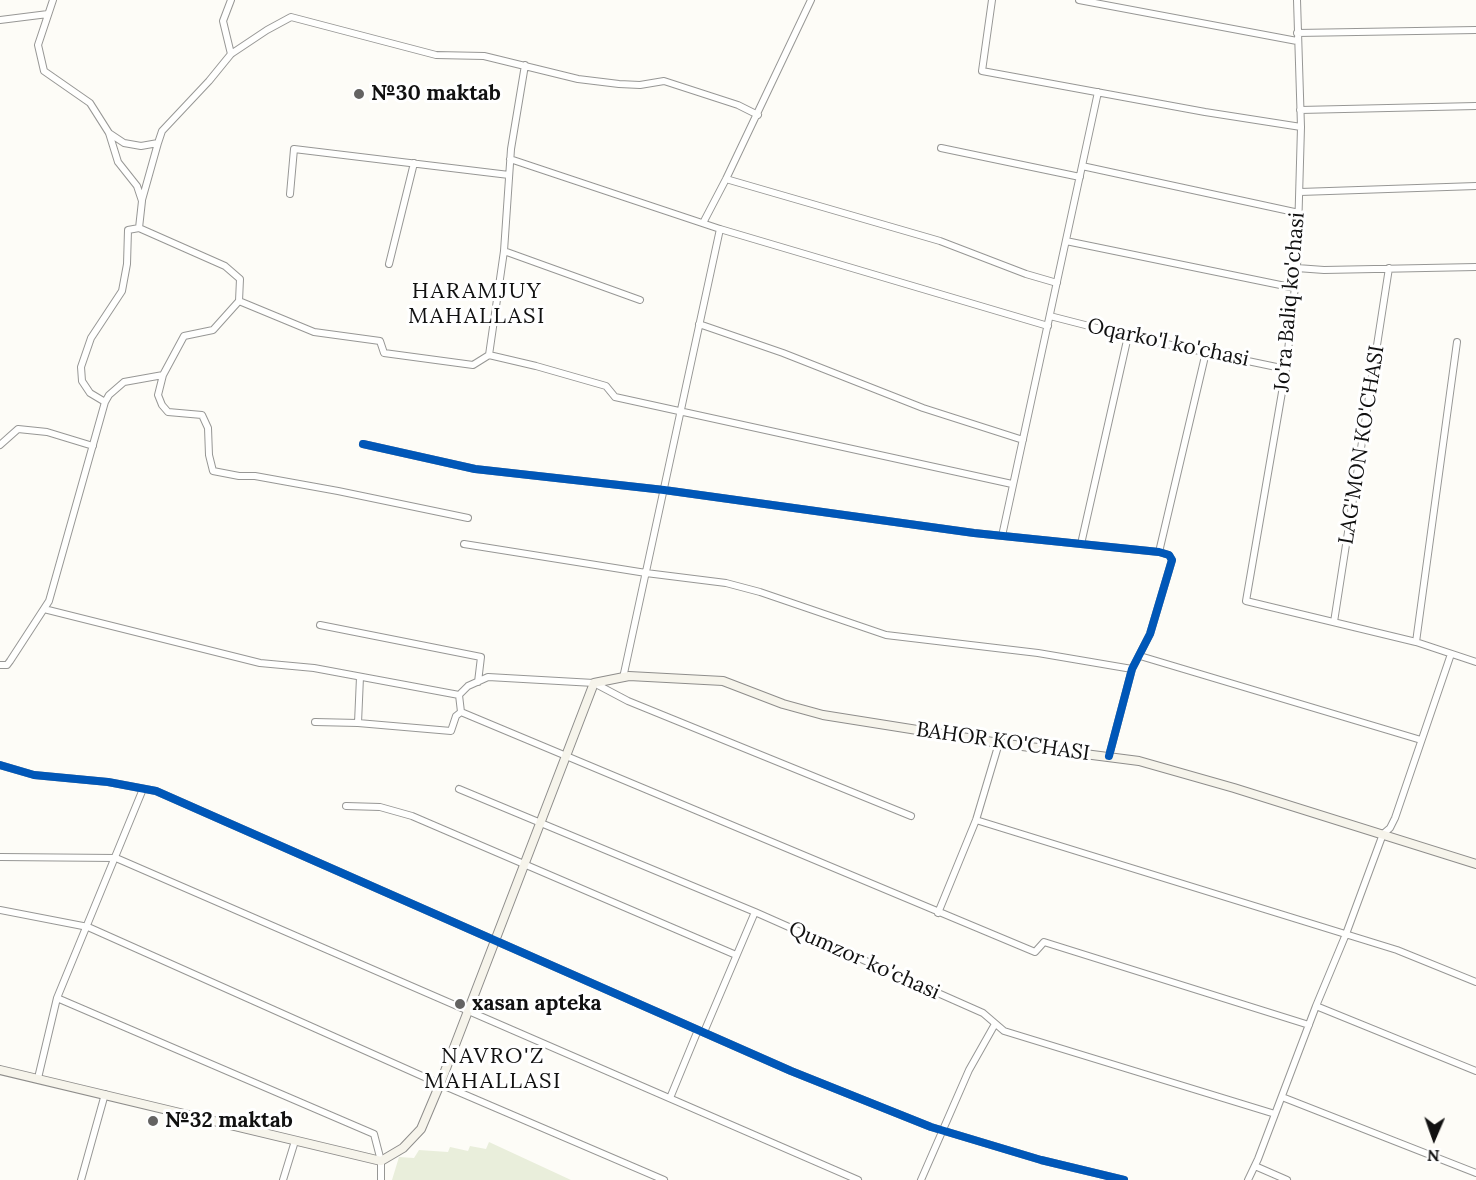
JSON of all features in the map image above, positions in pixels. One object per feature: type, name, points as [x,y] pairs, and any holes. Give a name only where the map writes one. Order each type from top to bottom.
[{"type":"street","points":[[53,0],[38,45],[44,71],[90,103],[109,133],[118,162],[137,186],[142,201]]},
{"type":"street","points":[[231,0],[223,21],[231,54]]},
{"type":"street","points":[[703,223],[758,115],[811,0]]},
{"type":"street","points":[[992,0],[982,71],[1205,112],[1301,127]]},
{"type":"street","points":[[1079,0],[1297,41]]},
{"type":"street","name":"Jo'ra Baliq ko'chasi","points":[[1297,0],[1301,127],[1297,268],[1286,369],[1246,601],[1334,622]]},
{"type":"street","points":[[0,20],[48,14]]},
{"type":"street","points":[[139,228],[142,201],[162,131],[231,54],[291,17],[436,55],[484,56],[578,79],[619,84],[640,85],[664,81],[738,105],[758,115]]},
{"type":"street","points":[[1298,33],[1476,30]]},
{"type":"street","points":[[489,355],[504,251],[510,159],[525,65]]},
{"type":"street","points":[[1002,536],[1098,92]]},
{"type":"street","points":[[1300,110],[1476,106]]},
{"type":"street","points":[[109,133],[124,143],[141,146],[158,143]]},
{"type":"street","points":[[940,148],[1080,177]]},
{"type":"street","points":[[290,194],[294,149],[509,175]]},
{"type":"street","points":[[510,159],[720,229],[1048,326]]},
{"type":"street","points":[[389,264],[414,163]]},
{"type":"street","points":[[1082,166],[1299,213]]},
{"type":"street","points":[[726,179],[939,241],[1026,274],[1057,283]]},
{"type":"street","points":[[1300,192],[1476,186]]},
{"type":"street","points":[[105,402],[90,393],[82,381],[81,367],[92,338],[122,291],[127,264],[128,230],[139,228],[225,266],[240,279],[239,301],[213,330],[184,336],[162,375],[158,395],[168,412],[192,412],[202,415],[208,428],[209,455],[213,471],[338,491],[468,518]]},
{"type":"street","points":[[623,678],[720,229]]},
{"type":"street","points":[[1066,241],[1295,288]]},
{"type":"street","points":[[504,251],[640,300]]},
{"type":"street","points":[[1297,268],[1476,267]]},
{"type":"street","name":"LAG'MON KO'CHASI","points":[[1334,622],[1389,268]]},
{"type":"street","points":[[239,301],[314,332],[380,341],[384,353],[473,365],[489,355],[606,386],[615,397],[1012,484]]},
{"type":"street","name":"Oqarko'l ko'chasi","points":[[1050,316],[1128,336],[1286,369]]},
{"type":"street","points":[[699,324],[783,353],[923,408],[1023,440]]},
{"type":"street","points":[[1082,544],[1128,336]]},
{"type":"street","points":[[1416,642],[1457,342]]},
{"type":"street","points":[[1159,552],[1206,352]]},
{"type":"street","points":[[0,665],[7,664],[49,601],[105,402],[109,395],[124,382],[162,375]]},
{"type":"street","points":[[0,445],[18,429],[47,432],[93,446]]},
{"type":"street","points":[[363,444],[475,469],[664,490],[1002,536],[1159,552],[1169,555],[1172,560],[1150,634],[1132,669],[1109,756]]},
{"type":"street","points":[[464,544],[646,573],[726,583],[760,592],[886,635],[1038,653],[1132,669]]},
{"type":"street","points":[[44,609],[260,663],[314,668],[459,695]]},
{"type":"street","points":[[1334,622],[1416,642],[1476,662]]},
{"type":"street","points":[[320,625],[481,657],[478,682]]},
{"type":"street","points":[[1248,1180],[1346,934],[1383,834],[1390,828],[1395,818],[1451,654]]},
{"type":"street","points":[[1140,656],[1421,740]]},
{"type":"street","points":[[358,723],[360,677]]},
{"type":"street","points":[[459,695],[468,686],[488,677],[594,683],[628,701],[911,816]]},
{"type":"street","name":"BAHOR KO'CHASI","points":[[594,683],[623,678],[723,681],[783,704],[823,715],[999,743],[1139,761],[1234,788],[1476,864]]},
{"type":"street","points":[[0,1070],[381,1161],[403,1148],[421,1129],[440,1084],[594,683]]},
{"type":"street","points":[[459,695],[461,712]]},
{"type":"street","points":[[315,722],[358,723],[451,731],[456,716],[461,712]]},
{"type":"street","points":[[461,712],[1035,952],[1044,942],[1309,1025]]},
{"type":"street","points":[[938,913],[976,820],[999,743]]},
{"type":"street","points":[[0,765],[34,775],[108,782],[156,791],[791,1071],[943,1131],[1041,1160],[1124,1180]]},
{"type":"street","points":[[39,1078],[57,998],[143,789]]},
{"type":"street","name":"Qumzor ko'chasi","points":[[459,789],[755,912],[983,1013],[1004,1031],[1275,1114]]},
{"type":"street","points":[[346,806],[380,807],[412,816],[736,955]]},
{"type":"street","points":[[976,820],[1397,950],[1476,982]]},
{"type":"street","points":[[0,857],[116,858],[858,1180]]},
{"type":"street","points":[[0,910],[88,927],[440,1084],[664,1180]]},
{"type":"street","points":[[670,1098],[755,912]]},
{"type":"street","points":[[57,998],[374,1134],[381,1161],[381,1180]]},
{"type":"street","points":[[1316,1006],[1476,1071]]},
{"type":"street","points":[[921,1180],[969,1070],[995,1024]]},
{"type":"street","points":[[81,1180],[105,1094]]},
{"type":"street","points":[[1282,1097],[1476,1173]]},
{"type":"street","points":[[283,1180],[295,1141]]},
{"type":"street","points":[[1255,1166],[1287,1180]]},
{"type":"green space","points":[[489,1142],[571,1180],[392,1180],[399,1157],[414,1158],[419,1150],[448,1152],[450,1147],[468,1151],[470,1146],[486,1149]]},
{"type":"cycle path","points":[[363,444],[475,469],[664,490],[974,533],[1159,552],[1169,555],[1172,560],[1150,634],[1132,669],[1109,756]]},
{"type":"cycle path","points":[[0,765],[34,775],[108,782],[156,791],[791,1071],[931,1127],[1041,1160],[1124,1180]]},
{"type":"place","name":"№30 maktab","points":[[359,94]]},
{"type":"place","name":"xasan apteka","points":[[460,1004]]},
{"type":"place","name":"№32 maktab","points":[[153,1121]]},
{"type":"district","name":"HARAMJUY MAHALLASI","points":[[477,304]]},
{"type":"district","name":"NAVRO'Z MAHALLASI","points":[[493,1070]]}]
